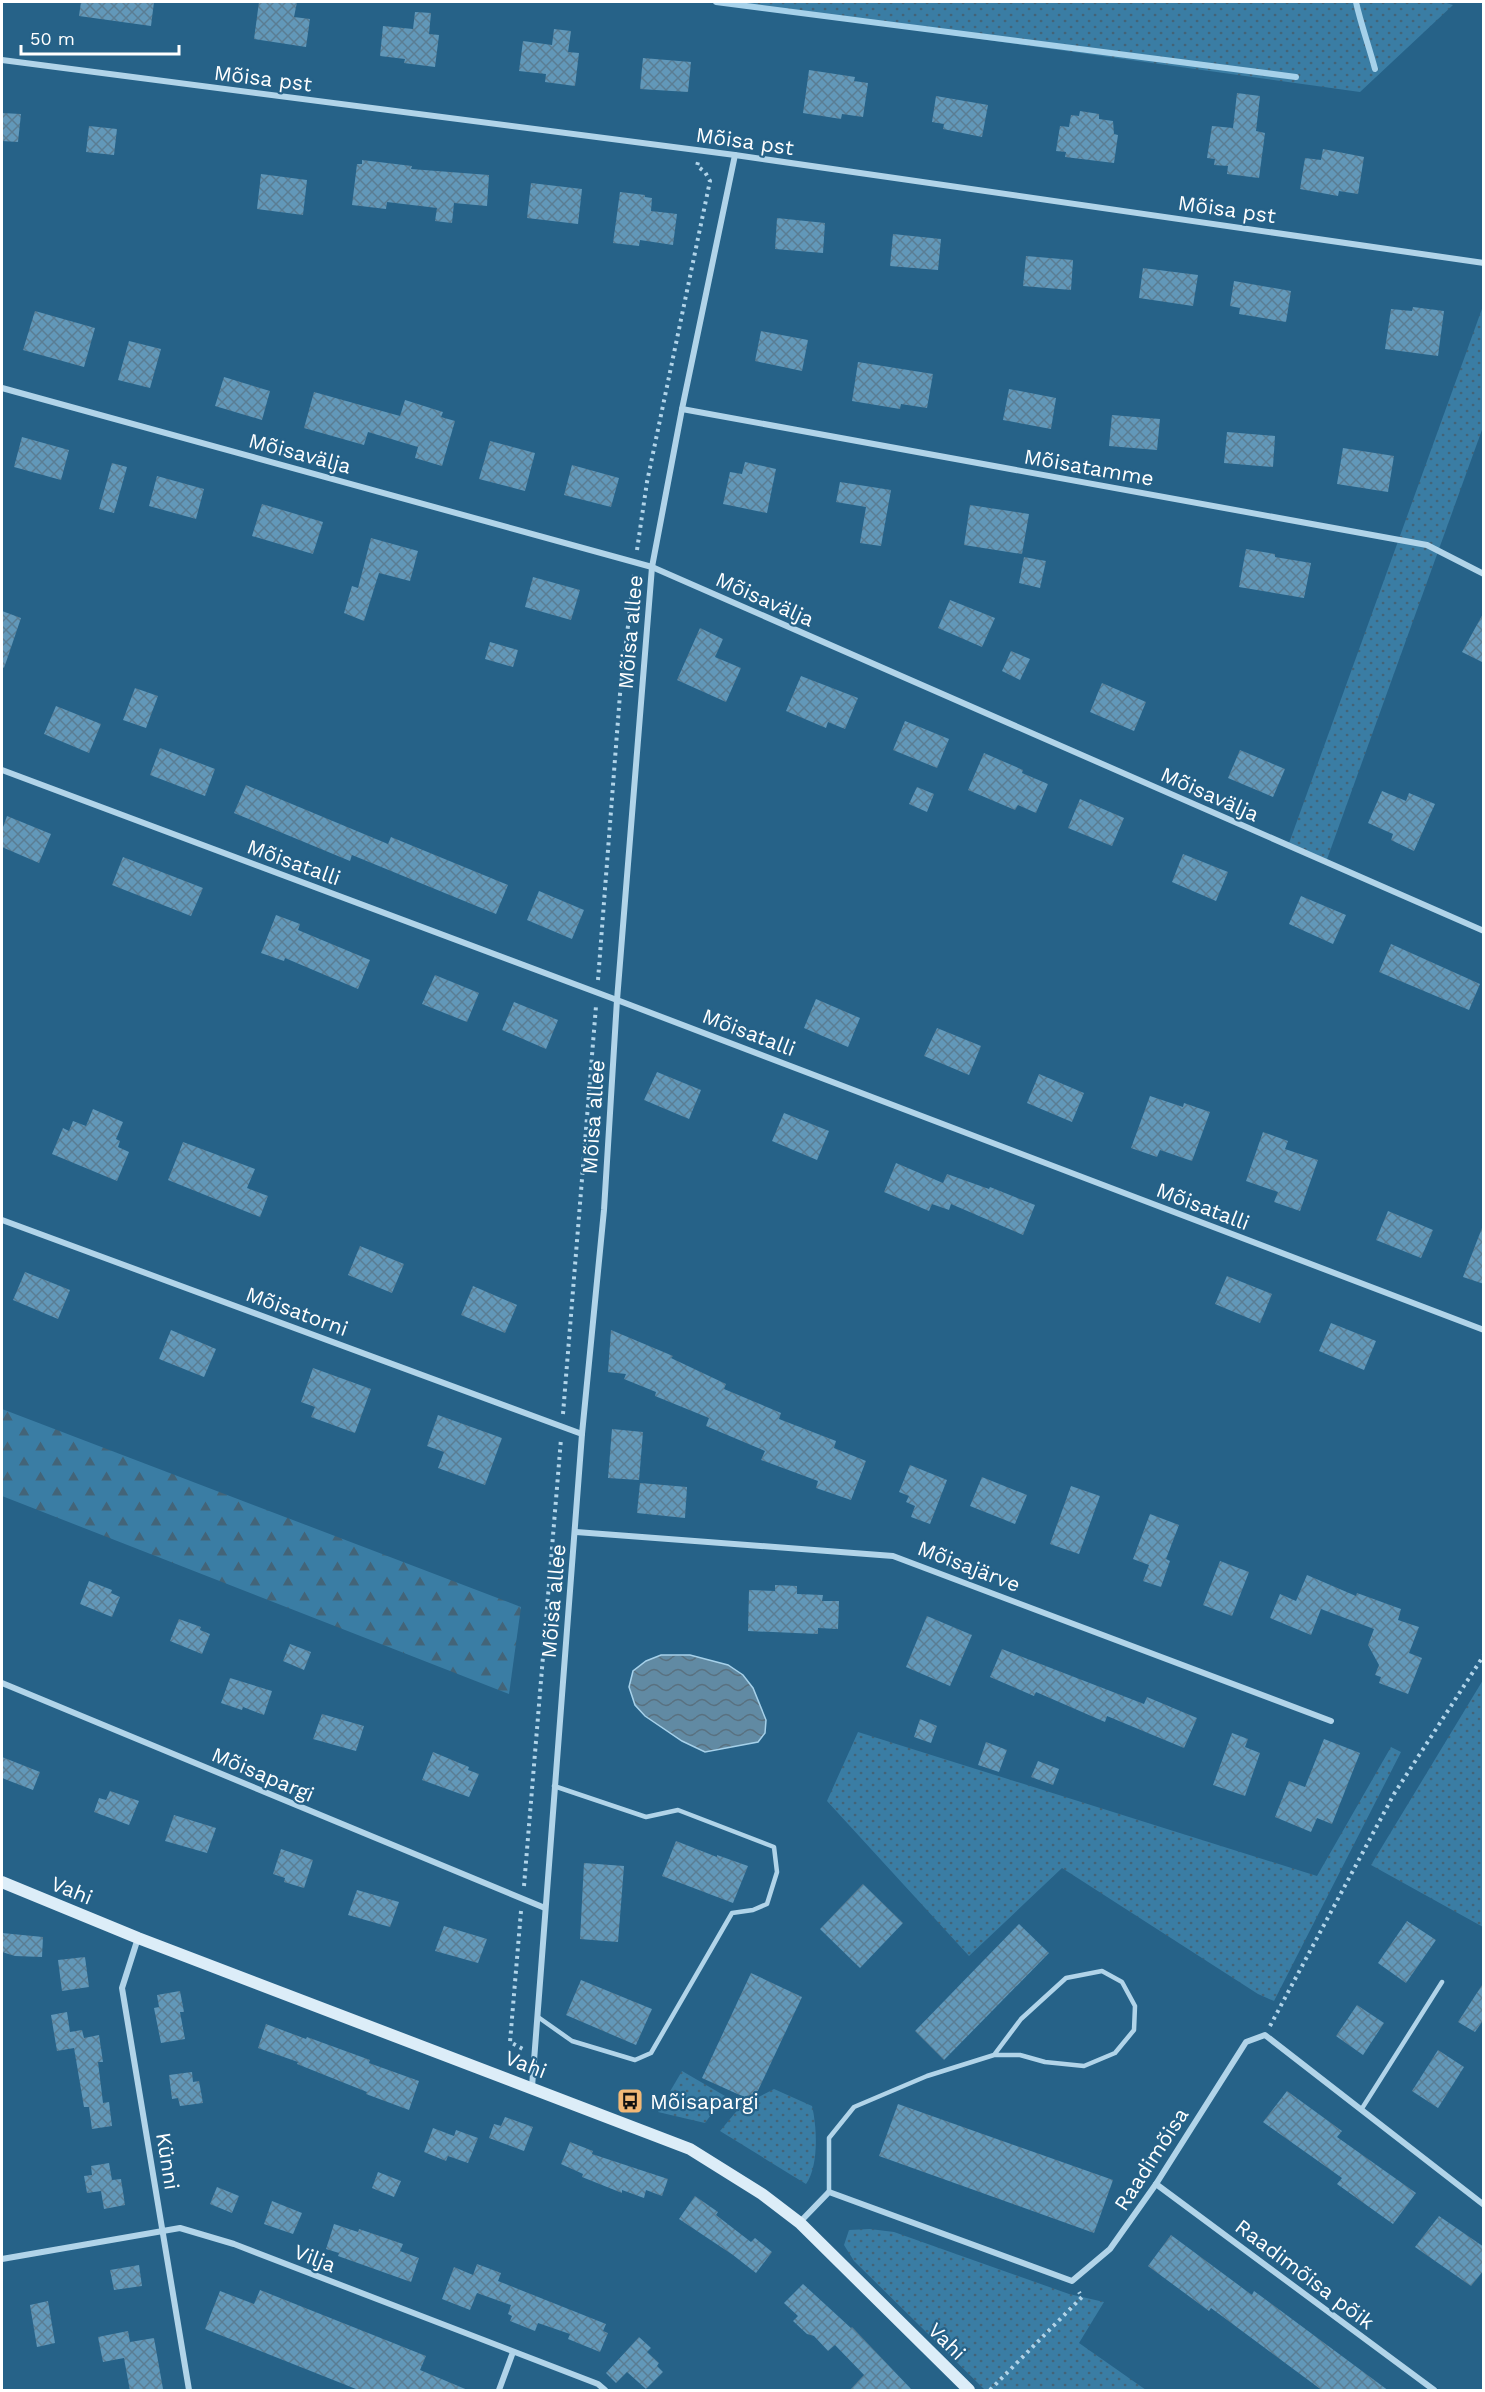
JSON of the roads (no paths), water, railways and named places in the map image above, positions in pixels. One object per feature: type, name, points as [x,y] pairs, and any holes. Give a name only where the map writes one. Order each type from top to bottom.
[{"type":"street","name":"Mõisa pst","points":[[2,60],[735,155],[1484,263]]},
{"type":"street","name":"Mõisa allee","points":[[532,2087],[582,1434],[604,1210],[617,1000],[652,567],[735,155]]},
{"type":"street","name":"Mõisavälja","points":[[2,388],[652,567],[1484,931]]},
{"type":"street","name":"Mõisatamme","points":[[682,409],[1427,545],[1484,574]]},
{"type":"street","name":"Mõisatalli","points":[[2,770],[597,992],[1484,1330]]},
{"type":"street","name":"Mõisatorni","points":[[2,1220],[582,1434]]},
{"type":"street","name":"Mõisajärve","points":[[576,1532],[893,1556],[1331,1721]]},
{"type":"street","name":"Mõisapargi","points":[[2,1683],[545,1908]]},
{"type":"street","name":"Vahi","points":[[2,1882],[138,1938],[690,2149],[762,2194],[800,2223],[964,2389]]},
{"type":"street","name":"Künni","points":[[138,1938],[122,1988],[189,2391]]},
{"type":"street","name":"Raadimõisa","points":[[829,2192],[1072,2281],[1110,2249],[1156,2184],[1246,2042],[1265,2035],[1361,2110]]},
{"type":"street","points":[[1361,2110],[1484,2205]]},
{"type":"street","name":"Raadimõisa põik","points":[[1156,2184],[1434,2391]]},
{"type":"street","points":[[800,2223],[829,2192]]},
{"type":"street","name":"Vilja","points":[[2,2259],[180,2228],[234,2244],[598,2384],[605,2391]]},
{"type":"street","points":[[499,2391],[513,2352]]},
{"type":"lane","points":[[538,2017],[572,2041],[635,2060],[651,2053],[732,1913],[753,1910],[767,1904],[777,1872],[774,1847],[678,1810],[646,1817],[554,1786]]},
{"type":"lane","points":[[829,2192],[829,2138],[854,2107],[927,2076],[994,2055],[1020,2055],[1045,2062],[1084,2066],[1115,2053],[1134,2030],[1135,2006],[1122,1982],[1102,1971],[1066,1978],[1021,2019],[994,2055]]},
{"type":"lane","points":[[1361,2110],[1442,1982]]},
{"type":"water","points":[[661,1655],[690,1655],[728,1665],[743,1675],[753,1688],[766,1720],[765,1733],[758,1742],[705,1752],[682,1741],[645,1716],[635,1705],[629,1687],[633,1671],[646,1661]]},
{"type":"waterway","points":[[716,2],[1296,77]]},
{"type":"waterway","points":[[1356,2],[1375,69]]},
{"type":"place","name":"Mõisapargi","points":[[630,2101]]}]
